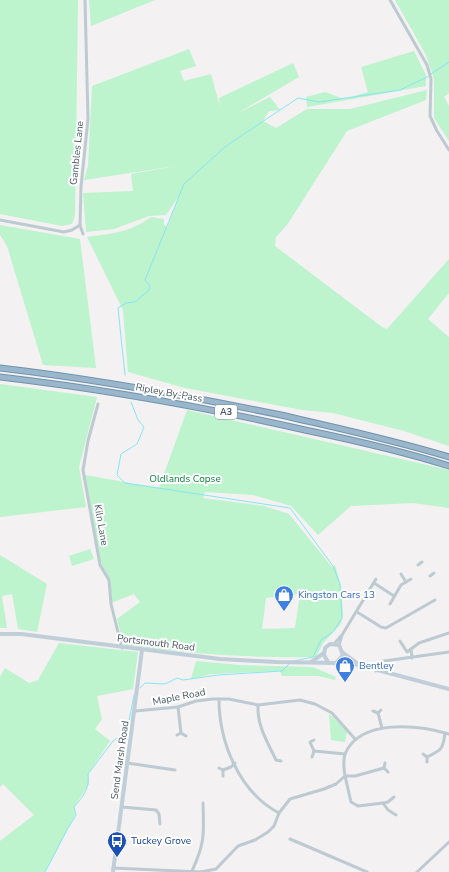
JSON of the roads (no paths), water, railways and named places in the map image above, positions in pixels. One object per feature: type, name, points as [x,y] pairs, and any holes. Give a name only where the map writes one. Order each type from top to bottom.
[{"type":"highway","name":"Ripley By-Pass","points":[[0,368],[89,380],[213,401],[382,438],[449,457]]},
{"type":"highway","name":"Ripley By-Pass","points":[[0,377],[89,388],[213,410],[382,447],[449,466]]},
{"type":"main road","name":"Portsmouth Road","points":[[0,634],[22,634],[122,648],[239,660],[287,663],[334,663],[340,660],[359,664],[376,671],[449,689]]},
{"type":"main road","points":[[310,663],[324,653],[327,646],[334,644],[339,645],[342,652],[340,660]]},
{"type":"main road","name":"Send Marsh Road","points":[[113,870],[138,692],[142,650]]},
{"type":"main road","name":"Portsmouth Road","points":[[342,652],[359,664]]},
{"type":"main road","points":[[324,653],[328,662]]},
{"type":"street","name":"Gambles Lane","points":[[80,225],[81,187],[88,119],[85,0]]},
{"type":"street","points":[[390,0],[429,72],[431,79],[430,116],[437,131],[449,150]]},
{"type":"street","points":[[0,220],[64,232],[72,230],[80,225],[83,234]]},
{"type":"street","name":"Kiln Lane","points":[[98,404],[86,448],[83,470],[100,565],[109,580],[111,604],[122,648]]},
{"type":"street","points":[[418,565],[422,562]]},
{"type":"street","points":[[430,576],[434,573]]},
{"type":"street","points":[[402,574],[406,582]]},
{"type":"street","points":[[334,644],[342,635],[376,579]]},
{"type":"street","points":[[390,604],[394,596],[406,582],[411,579]]},
{"type":"street","points":[[374,583],[394,596]]},
{"type":"street","points":[[356,612],[381,627],[386,628],[435,600]]},
{"type":"street","points":[[400,641],[407,652],[425,641],[449,633]]},
{"type":"street","points":[[339,645],[342,635]]},
{"type":"street","points":[[410,649],[412,658]]},
{"type":"street","points":[[369,668],[377,663],[387,661],[449,652]]},
{"type":"street","points":[[376,671],[378,666],[387,661]]},
{"type":"street","points":[[219,699],[221,728],[235,763],[249,790],[259,800],[279,813]]},
{"type":"street","name":"Maple Road","points":[[135,711],[178,707],[196,701],[219,699],[258,705],[293,700],[314,704],[327,709],[338,717],[355,739]]},
{"type":"street","points":[[258,705],[259,723],[276,760]]},
{"type":"street","points":[[178,707],[181,733]]},
{"type":"street","points":[[378,713],[381,710]]},
{"type":"street","points":[[373,711],[378,713]]},
{"type":"street","points":[[378,713],[382,728]]},
{"type":"street","points":[[394,797],[388,802],[358,806],[351,802],[345,776],[345,754],[355,739],[382,728],[408,727],[449,734]]},
{"type":"street","points":[[177,735],[181,733]]},
{"type":"street","points":[[181,733],[186,736]]},
{"type":"street","points":[[427,757],[438,752],[442,748],[445,733]]},
{"type":"street","points":[[312,757],[314,751],[310,742],[314,740]]},
{"type":"street","points":[[314,751],[345,754]]},
{"type":"street","points":[[423,754],[427,757]]},
{"type":"street","points":[[427,757],[427,762]]},
{"type":"street","points":[[272,763],[276,760],[281,761]]},
{"type":"street","points":[[127,763],[175,770]]},
{"type":"street","points":[[223,770],[235,763]]},
{"type":"street","points":[[384,768],[385,763]]},
{"type":"street","points":[[219,768],[223,770]]},
{"type":"street","points":[[113,870],[201,872],[216,869],[238,846],[255,840],[268,832],[274,826],[279,813],[290,799],[336,784],[345,776],[355,776],[384,768]]},
{"type":"street","points":[[384,768],[388,772]]},
{"type":"street","points":[[223,770],[223,776]]},
{"type":"street","points":[[192,871],[201,850],[204,838],[203,803]]},
{"type":"street","points":[[383,803],[388,810],[396,815]]},
{"type":"street","points":[[122,807],[156,810],[159,814],[160,824]]},
{"type":"street","points":[[290,839],[367,872]]},
{"type":"street","points":[[417,872],[449,842]]},
{"type":"waterway","points":[[431,74],[449,62]]},
{"type":"waterway","points":[[125,375],[118,308],[126,303],[135,302],[150,289],[145,280],[184,184],[226,146],[298,98],[319,102],[400,90],[429,76]]},
{"type":"waterway","points":[[131,402],[138,420],[144,427],[137,444],[121,454],[117,475],[125,483],[290,508],[333,566],[340,584],[342,618],[333,632],[321,640],[313,657],[294,661]]},
{"type":"waterway","points":[[140,688],[145,683],[165,684],[177,678],[183,680],[218,675],[282,671],[289,664]]},
{"type":"waterway","points":[[45,872],[76,815],[74,807],[87,788],[88,774],[113,741],[127,731],[134,695]]},
{"type":"place","name":"Kingston Cars 13","points":[[284,612]]},
{"type":"place","name":"Bentley","points":[[345,683]]},
{"type":"place","name":"Tuckey Grove","points":[[117,858]]},
{"type":"park label","name":"Oldlands Copse","points":[[185,479]]}]
